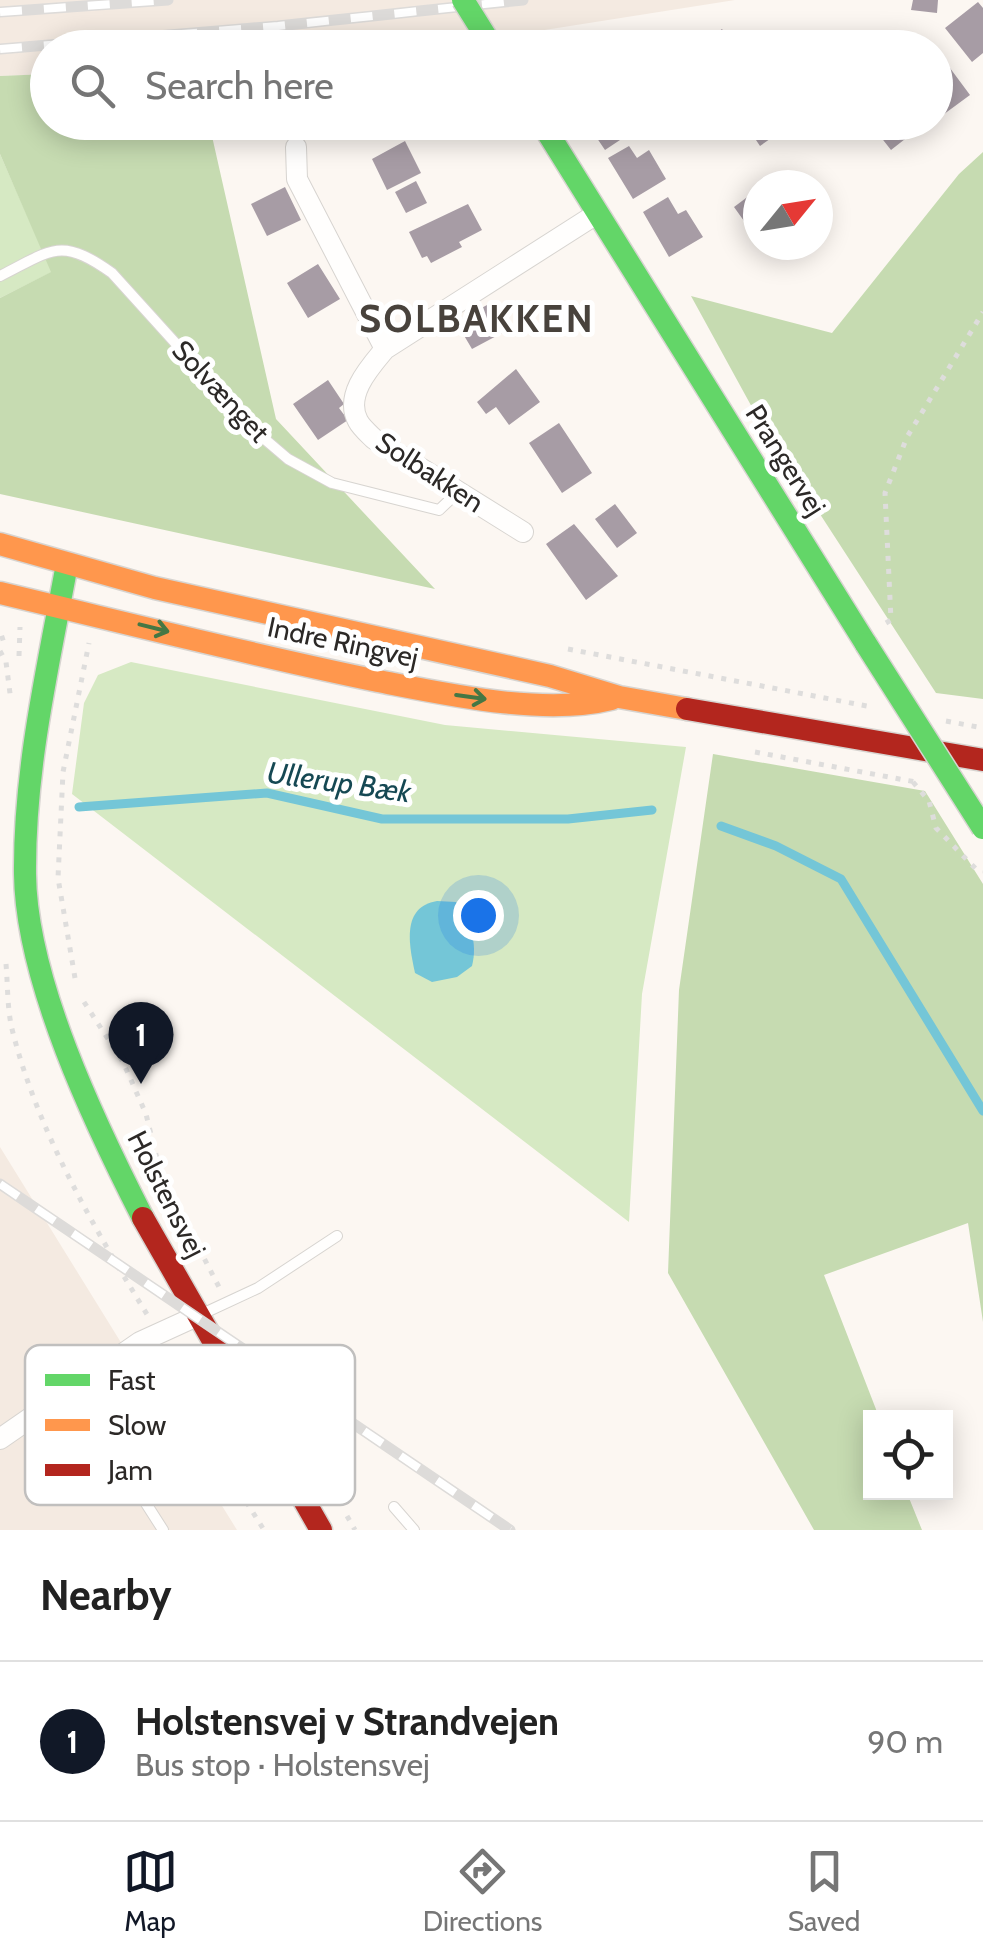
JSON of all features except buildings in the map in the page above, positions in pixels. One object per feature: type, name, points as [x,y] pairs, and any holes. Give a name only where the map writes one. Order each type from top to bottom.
[{"type":"street","points":[[463,0],[482,30]]},
{"type":"street","name":"Prangervej","points":[[552,140],[983,828]]},
{"type":"street","points":[[296,146],[296,179],[384,348]]},
{"type":"street","name":"Solbakken","points":[[523,532],[374,439],[357,420],[354,400],[364,374],[384,348],[598,214]]},
{"type":"street","name":"Indre Ringvej","points":[[0,544],[155,588],[550,676],[619,697],[983,760]]},
{"type":"street","name":"Holstensvej","points":[[67,564],[30,762],[25,877],[36,960],[88,1103],[142,1216],[214,1345]]},
{"type":"street","name":"Indre Ringvej","points":[[0,593],[429,692],[587,705],[619,697]]},
{"type":"street","points":[[136,1345],[197,1316]]},
{"type":"street","points":[[0,1439],[25,1421]]},
{"type":"street","name":"Holstensvej","points":[[307,1505],[321,1530]]},
{"type":"lane","name":"Solvænget","points":[[0,276],[52,250],[84,253],[112,273],[254,430],[288,459],[332,483],[439,510],[460,490]]},
{"type":"lane","points":[[197,1316],[258,1288],[338,1236]]},
{"type":"lane","points":[[147,1505],[163,1530]]},
{"type":"lane","points":[[394,1507],[414,1530]]},
{"type":"path","points":[[865,642],[891,620],[885,493],[906,437],[983,312]]},
{"type":"path","points":[[0,639],[12,635]]},
{"type":"path","points":[[77,986],[58,878],[63,772],[90,638]]},
{"type":"path","points":[[0,650],[6,662],[11,702]]},
{"type":"path","points":[[748,751],[930,785]]},
{"type":"path","points":[[912,782],[929,801],[936,828],[976,870],[983,870]]},
{"type":"path","points":[[5,957],[12,1029],[30,1090],[102,1238]]},
{"type":"path","points":[[82,996],[123,1062],[146,1114],[161,1175],[173,1199]]},
{"type":"path","points":[[248,1505],[264,1530]]},
{"type":"shaded area","points":[[0,0],[735,0],[544,30],[30,30],[30,75],[0,76]]},
{"type":"shaded area","points":[[0,1147],[123,1345],[25,1345],[25,1505],[222,1505],[237,1530],[0,1530]]},
{"type":"green space","points":[[30,75],[30,140],[213,140],[276,419],[435,589],[0,494],[0,298],[51,272],[0,154],[0,76]]},
{"type":"green space","points":[[983,152],[983,699],[936,693],[759,420],[691,296],[832,333],[959,174]]},
{"type":"green space","points":[[0,154],[52,272],[0,298]]},
{"type":"green space","points":[[131,662],[445,725],[686,747],[642,994],[629,1222],[72,794],[84,703],[98,675]]},
{"type":"green space","points":[[713,754],[925,791],[983,884],[983,1322],[968,1223],[824,1275],[876,1410],[863,1410],[863,1500],[910,1500],[922,1530],[814,1530],[668,1273],[679,990]]},
{"type":"water","points":[[437,901],[456,902],[472,933],[474,957],[472,966],[457,977],[432,982],[415,973],[410,929],[418,911]]},
{"type":"waterway","name":"Ullerup Bæk","points":[[79,807],[267,793],[382,819],[568,819],[652,810]]},
{"type":"waterway","name":"Ullerup Bæk","points":[[721,826],[776,846],[841,879],[983,1111]]},
{"type":"railway","points":[[0,12],[168,0]]},
{"type":"railway","points":[[230,30],[523,0]]},
{"type":"railway","points":[[0,49],[30,47]]},
{"type":"railway","points":[[0,1184],[237,1345]]},
{"type":"railway","points":[[355,1425],[510,1530]]},
{"type":"traffic: fast","points":[[463,0],[482,30]]},
{"type":"traffic: fast","points":[[552,140],[866,644]]},
{"type":"traffic: fast","points":[[67,564],[38,718],[28,796],[28,915],[37,959],[66,1050],[143,1218]]},
{"type":"traffic: fast","points":[[866,644],[983,828]]},
{"type":"traffic: slow","points":[[0,544],[155,588],[550,676],[619,697],[687,709]]},
{"type":"traffic: slow","points":[[0,593],[433,692],[526,704],[584,704],[611,699]]},
{"type":"traffic: jam","points":[[687,709],[983,760]]},
{"type":"traffic: jam","points":[[143,1218],[215,1345]]},
{"type":"traffic: jam","points":[[307,1505],[321,1530]]},
{"type":"place","name":"Holstensvej v Strandvejen","points":[[141,1084]]},
{"type":"district","name":"SOLBAKKEN","points":[[477,318]]}]
